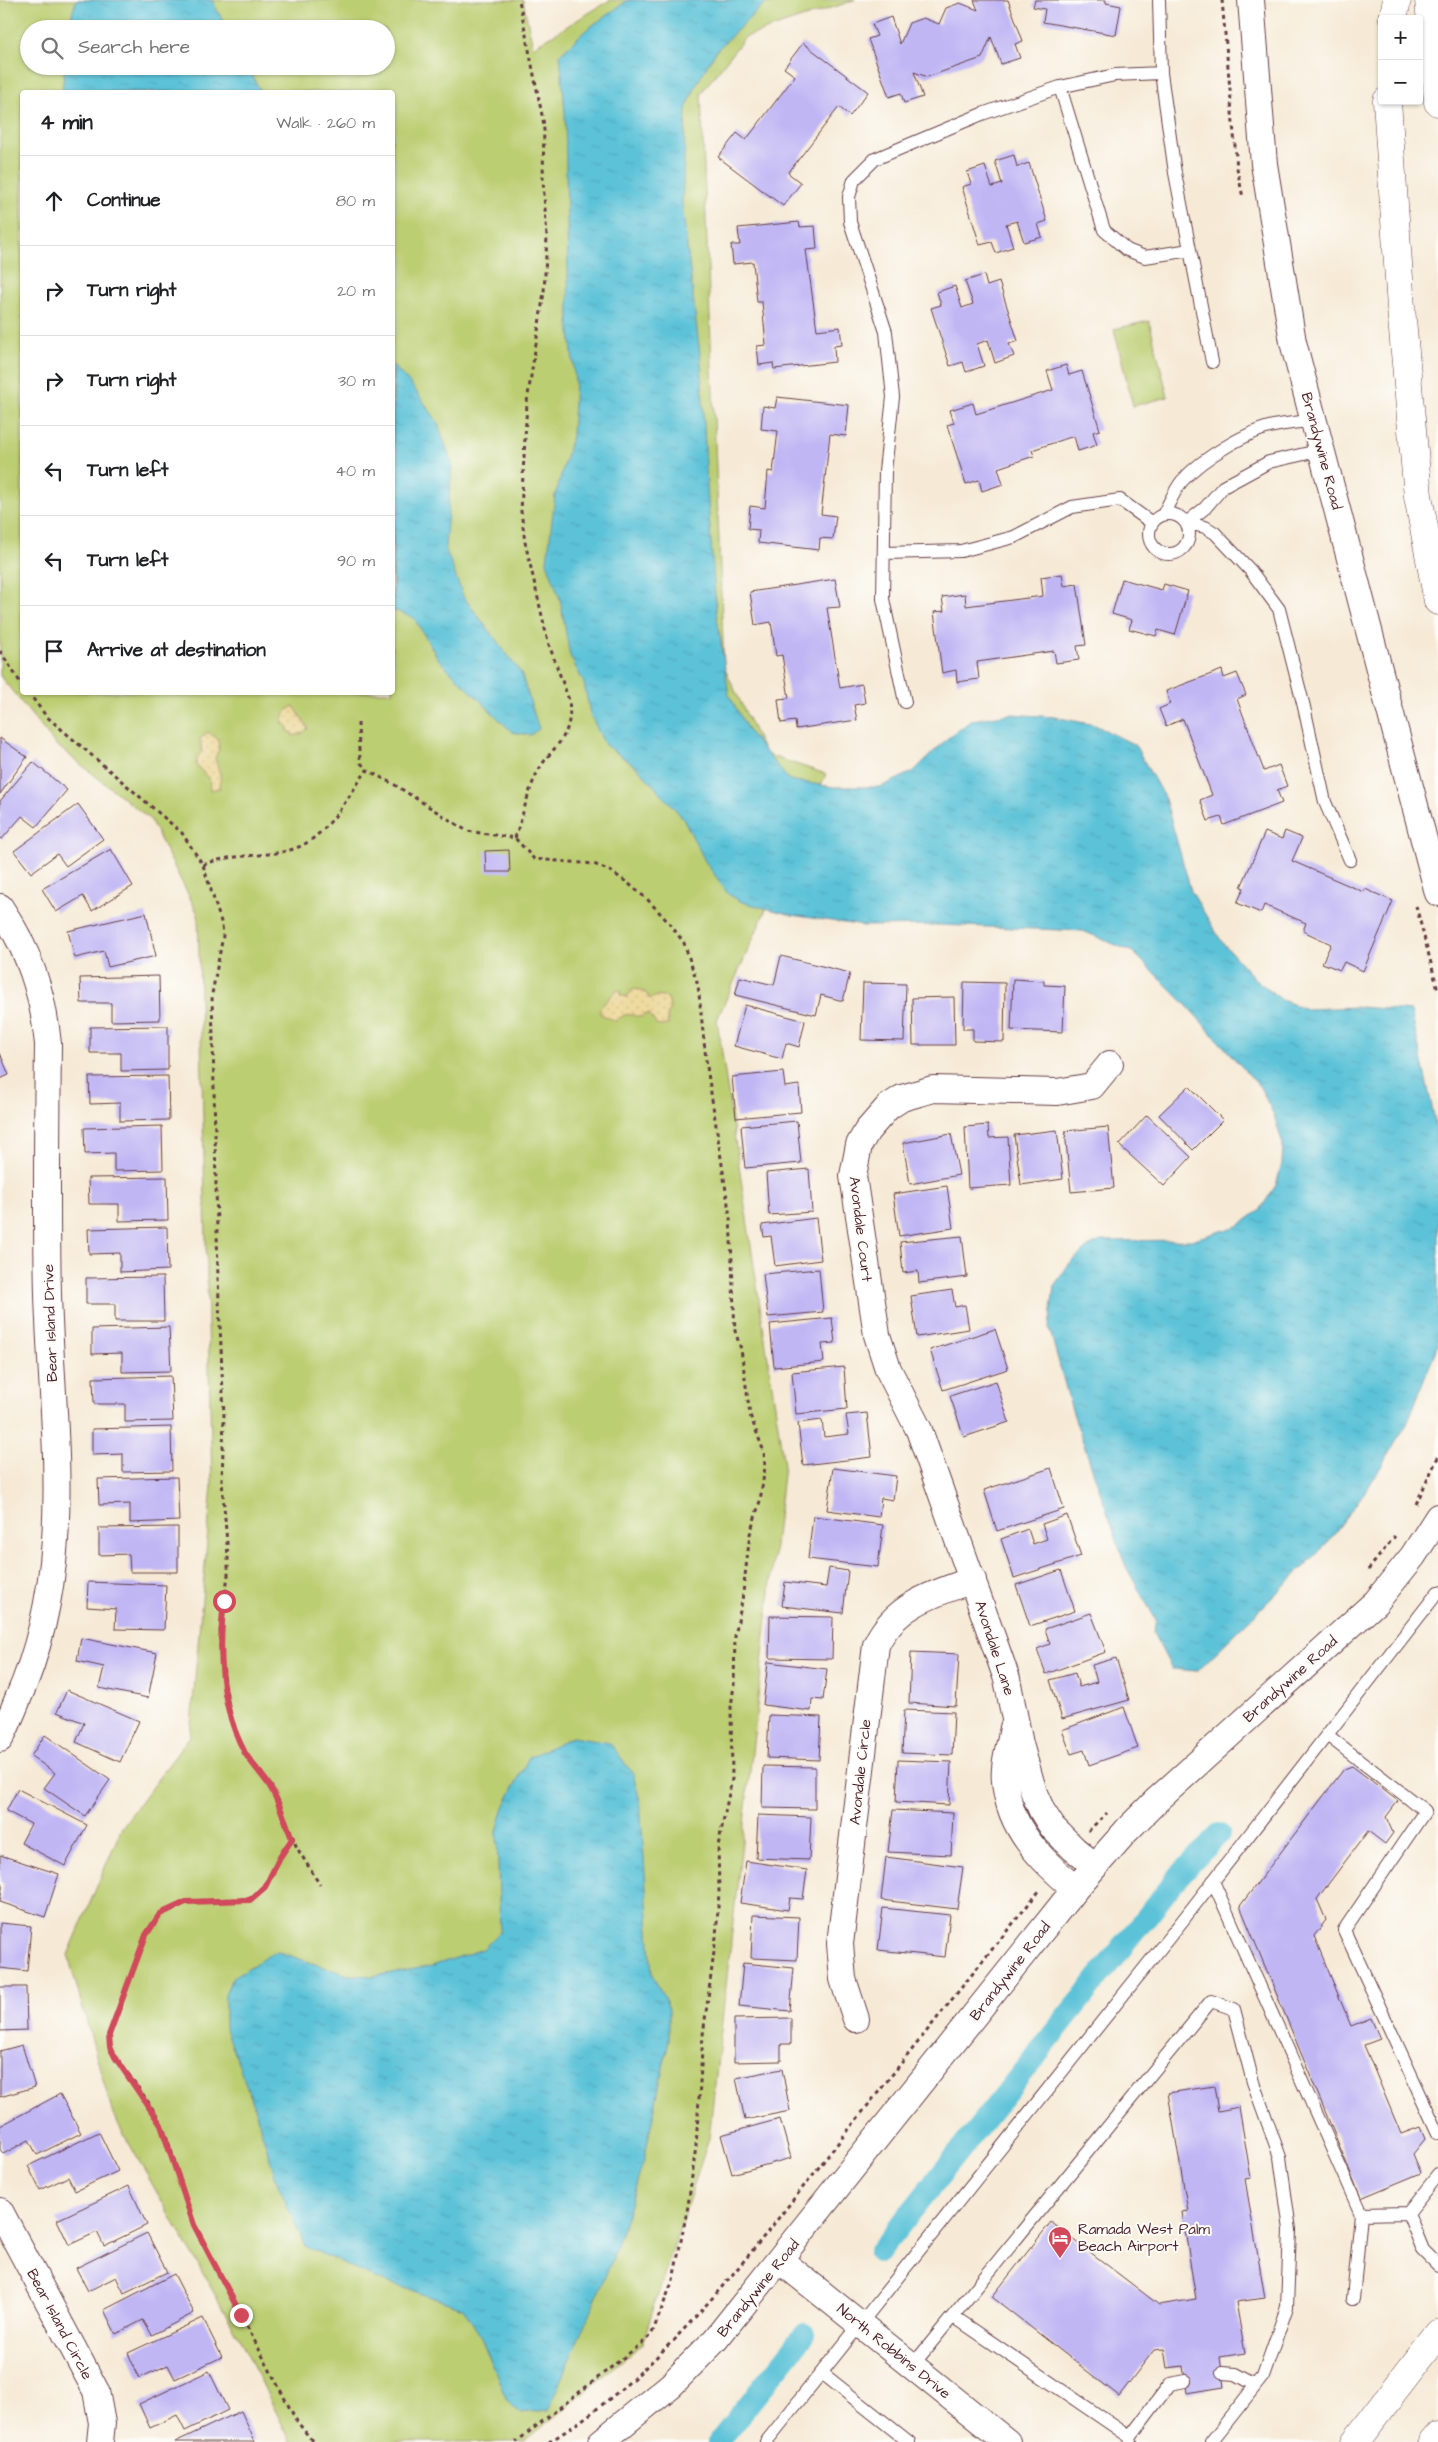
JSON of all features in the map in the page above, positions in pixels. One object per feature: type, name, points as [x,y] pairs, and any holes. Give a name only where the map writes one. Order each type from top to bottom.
[{"type":"main road","points":[[1394,15],[1397,0]]},
{"type":"main road","points":[[1429,0],[1438,102]]},
{"type":"main road","points":[[1387,105],[1401,308],[1418,496],[1438,601]]},
{"type":"main road","points":[[1355,2442],[1438,2334]]},
{"type":"main road","points":[[1433,2442],[1438,2436]]},
{"type":"street","name":"Brandywine Road","points":[[1251,0],[1264,164],[1293,342],[1438,893]]},
{"type":"street","name":"Bear Island Drive","points":[[0,908],[23,945],[36,978],[45,1013],[48,1044],[48,1294],[58,1497],[55,1554],[50,1592],[37,1647],[25,1683],[0,1738]]},
{"type":"street","name":"Avondale Court","points":[[973,1580],[919,1430],[888,1369],[877,1335],[854,1192],[855,1160],[859,1145],[876,1118],[888,1107],[917,1092],[933,1089],[1057,1092],[1092,1086],[1110,1064]]},
{"type":"street","name":"Brandywine Road","points":[[601,2442],[671,2385],[709,2347],[781,2261],[1075,1889],[1156,1801],[1376,1602],[1413,1556],[1438,1517]]},
{"type":"street","name":"Avondale Lane","points":[[973,1580],[1007,1679],[1020,1744],[1034,1793],[1042,1811],[1060,1835],[1096,1866]]},
{"type":"street","name":"Avondale Circle","points":[[856,2019],[843,1979],[840,1944],[876,1645],[883,1629],[922,1597],[973,1580]]},
{"type":"street","name":"Avondale Lane","points":[[1015,1717],[1006,1764],[1005,1781],[1009,1802],[1018,1826],[1030,1846],[1075,1889]]},
{"type":"street","name":"Bear Island Circle","points":[[0,2210],[96,2391],[102,2423],[100,2442]]},
{"type":"street","name":"North Robbins Drive","points":[[781,2261],[1007,2442]]},
{"type":"lane","points":[[1159,0],[1161,73],[1175,173],[1212,362]]},
{"type":"lane","points":[[905,702],[883,598],[885,471],[893,397],[886,332],[850,222],[849,197],[854,180],[874,159],[982,114],[1060,87],[1116,75],[1161,73]]},
{"type":"lane","points":[[1060,87],[1104,230],[1127,250],[1145,257],[1190,250]]},
{"type":"lane","points":[[1186,523],[1188,536],[1184,548],[1178,552],[1165,554],[1153,548],[1150,542],[1149,529],[1152,523],[1163,515],[1182,482],[1194,470],[1232,445],[1255,433],[1278,425],[1314,420]]},
{"type":"lane","points":[[1186,523],[1206,508],[1223,487],[1269,462],[1322,450]]},
{"type":"lane","points":[[884,553],[961,551],[1014,537],[1072,507],[1120,500],[1152,523]]},
{"type":"lane","points":[[1163,515],[1176,516],[1186,523],[1206,527],[1215,533],[1250,570],[1279,609],[1304,707],[1325,802],[1350,860]]},
{"type":"lane","points":[[766,2442],[1213,1881],[1438,1592]]},
{"type":"lane","points":[[1327,1735],[1426,1810],[1344,1930],[1438,2133]]},
{"type":"lane","points":[[1213,1881],[1361,2214],[1354,2299]]},
{"type":"lane","points":[[912,2366],[1211,2001],[1234,2009],[1253,2082],[1280,2157],[1290,2230],[1287,2307],[1263,2376],[1212,2442]]},
{"type":"lane","points":[[1408,2213],[1438,2175]]},
{"type":"lane","points":[[1361,2214],[1408,2213]]},
{"type":"lane","points":[[1408,2213],[1424,2250],[1438,2265]]},
{"type":"lane","points":[[953,2316],[1130,2440],[1170,2384],[1185,2381]]},
{"type":"lane","points":[[822,2373],[909,2442]]},
{"type":"lane","points":[[1222,2373],[1236,2374],[1256,2385]]},
{"type":"path","points":[[515,838],[536,776],[568,729],[570,709],[569,700],[548,642],[525,542],[521,511],[527,402],[544,292],[547,237],[543,180],[544,125],[519,0]]},
{"type":"path","points":[[0,651],[20,682]]},
{"type":"path","points":[[30,695],[46,716],[182,833],[203,865],[222,925],[224,936],[212,994],[217,1268],[224,1417],[222,1481],[228,1556],[228,1575],[220,1634],[221,1658],[229,1711],[245,1753],[272,1788],[292,1839],[320,1885]]},
{"type":"path","points":[[358,723],[361,763],[366,770],[395,785],[467,831],[515,838],[534,859],[594,864],[629,884],[670,924],[684,943],[692,962],[698,985],[706,1060],[730,1217],[735,1331],[741,1349],[750,1415],[764,1452],[765,1467],[760,1501],[750,1534],[735,1636],[734,1685],[731,1707],[732,1779],[718,1846],[719,1892],[716,1937],[703,2035],[696,2146],[688,2206],[673,2280],[651,2336],[516,2442]]},
{"type":"path","points":[[203,865],[220,858],[290,850],[303,845],[330,820],[366,770]]},
{"type":"path","points":[[1413,1510],[1438,1457]]},
{"type":"path","points":[[1366,1572],[1397,1534]]},
{"type":"path","points":[[1088,1831],[1109,1811]]},
{"type":"path","points":[[292,1839],[280,1857],[265,1887],[250,1900],[186,1902],[160,1914],[146,1935],[109,2035],[110,2047],[115,2057],[161,2125],[194,2225],[296,2420],[314,2442]]},
{"type":"path","points":[[549,2442],[628,2386],[666,2349],[735,2272],[1044,1885]]},
{"type":"green space","points":[[0,0],[523,0],[533,47],[610,0],[855,0],[745,37],[701,93],[724,667],[765,754],[826,774],[717,1020],[784,1465],[709,2138],[642,2344],[524,2442],[291,2442],[239,2337],[113,2115],[68,1955],[122,1827],[190,1736],[212,1485],[198,914],[150,819],[55,744],[0,676]]},
{"type":"green space","points":[[1149,321],[1168,397],[1133,406],[1114,329]]},
{"type":"sand","points":[[294,706],[308,728],[303,733],[293,736],[288,731],[288,726],[283,724],[283,718],[285,713]]},
{"type":"sand","points":[[208,732],[218,739],[219,749],[215,758],[219,772],[220,788],[210,790],[209,779],[196,765],[197,758],[202,751],[200,739]]},
{"type":"sand","points":[[636,989],[646,993],[650,999],[657,996],[668,998],[670,1007],[667,1017],[668,1025],[657,1026],[649,1013],[640,1017],[625,1015],[616,1021],[600,1014],[600,1008],[616,991],[622,990],[620,995],[627,997],[632,990]]},
{"type":"water","points":[[76,0],[212,0],[222,20],[70,20]]},
{"type":"water","points":[[628,0],[788,0],[764,4],[716,51],[696,85],[686,109],[682,204],[701,363],[707,488],[716,610],[729,695],[749,732],[789,780],[833,787],[881,787],[914,771],[949,737],[972,720],[1010,714],[1054,717],[1095,725],[1135,745],[1165,799],[1191,891],[1222,942],[1255,979],[1282,1000],[1306,1009],[1360,1007],[1411,1011],[1434,1116],[1438,1152],[1438,1344],[1407,1424],[1369,1486],[1325,1546],[1197,1671],[1172,1669],[1153,1633],[1156,1620],[1126,1567],[1072,1410],[1049,1327],[1054,1286],[1069,1264],[1088,1247],[1101,1241],[1191,1240],[1238,1226],[1260,1210],[1276,1185],[1282,1164],[1283,1145],[1274,1115],[1260,1087],[1187,1006],[1133,952],[1083,931],[941,925],[864,926],[792,915],[742,902],[728,894],[705,861],[683,818],[638,768],[605,745],[590,714],[584,683],[570,656],[560,599],[547,562],[555,496],[572,436],[575,382],[569,322],[565,112],[560,54],[586,30]]},
{"type":"water","points":[[64,75],[252,75],[260,90],[62,90]]},
{"type":"water","points":[[395,367],[413,387],[437,421],[452,464],[445,547],[463,596],[521,673],[539,729],[530,735],[512,732],[439,660],[414,618],[396,611]]},
{"type":"water","points":[[572,1737],[610,1743],[633,1774],[640,1801],[652,1974],[669,2008],[669,2039],[644,2160],[613,2258],[548,2410],[520,2413],[507,2400],[480,2335],[463,2308],[372,2277],[305,2246],[278,2185],[252,2100],[225,2029],[225,1995],[232,1978],[276,1951],[348,1975],[374,1976],[432,1966],[483,1949],[500,1932],[497,1831],[504,1807],[529,1757]]},
{"type":"building","points":[[974,0],[1008,0],[1023,41],[1015,44],[1020,58],[1001,64],[991,37],[982,58],[927,77],[914,72],[923,97],[904,103],[901,93],[889,97],[868,39],[877,36],[872,24],[891,17],[900,44],[909,23],[923,18],[939,24],[946,8],[960,3],[978,10]]},
{"type":"building","points":[[1035,0],[1106,0],[1106,3],[1121,6],[1116,35],[1043,22],[1045,9],[1033,7]]},
{"type":"building","points":[[803,43],[868,92],[850,116],[839,107],[788,173],[801,183],[783,206],[718,157],[737,133],[746,140],[795,76],[784,68]]},
{"type":"building","points":[[1014,155],[1017,167],[1029,163],[1047,221],[1038,224],[1042,237],[1024,242],[1017,221],[1006,224],[1013,247],[996,253],[992,242],[980,245],[962,187],[971,184],[967,172],[985,166],[992,187],[1002,184],[995,161]]},
{"type":"building","points":[[799,222],[800,227],[815,226],[817,249],[806,250],[817,330],[840,327],[842,345],[834,346],[835,362],[774,369],[773,363],[759,365],[757,346],[766,345],[762,302],[757,302],[753,262],[733,264],[731,245],[740,245],[738,228]]},
{"type":"building","points":[[984,275],[987,286],[999,282],[1018,341],[1009,344],[1014,356],[995,363],[988,340],[977,344],[984,366],[966,372],[963,362],[950,366],[931,308],[941,305],[937,292],[955,286],[962,308],[973,304],[965,281]]},
{"type":"building","points":[[1066,365],[1069,375],[1082,371],[1100,430],[1093,432],[1097,445],[1078,451],[1074,436],[1032,450],[1034,456],[998,468],[1003,484],[982,491],[979,480],[966,484],[947,425],[954,423],[950,410],[973,403],[976,414],[1053,390],[1047,371]]},
{"type":"building","points":[[777,397],[849,405],[846,436],[830,434],[821,514],[836,516],[833,539],[820,538],[819,550],[758,543],[759,530],[748,529],[750,506],[765,508],[768,471],[773,472],[778,431],[761,429],[763,406],[775,408]]},
{"type":"building","points":[[1062,574],[1064,586],[1077,584],[1086,645],[1077,646],[1079,660],[1056,663],[1054,651],[977,662],[979,679],[957,682],[956,670],[942,673],[934,612],[944,611],[942,597],[965,594],[966,606],[1043,596],[1041,577]]},
{"type":"building","points":[[835,579],[840,607],[827,608],[840,688],[862,684],[865,703],[854,705],[857,720],[796,729],[795,721],[781,723],[778,699],[789,698],[782,655],[776,656],[771,622],[755,625],[750,592]]},
{"type":"building","points":[[1122,579],[1162,590],[1164,584],[1188,591],[1175,635],[1158,630],[1156,636],[1129,629],[1132,620],[1112,614]]},
{"type":"building","points":[[1222,670],[1224,678],[1237,673],[1246,695],[1237,699],[1264,771],[1279,765],[1287,786],[1277,790],[1282,803],[1224,825],[1221,817],[1208,821],[1200,800],[1212,795],[1183,719],[1166,726],[1159,709],[1170,704],[1166,691]]},
{"type":"building","points":[[0,738],[27,757],[0,794]]},
{"type":"building","points":[[33,762],[67,790],[36,827],[22,816],[2,839],[0,838],[0,801]]},
{"type":"building","points":[[78,804],[103,839],[66,866],[57,854],[31,873],[14,851]]},
{"type":"building","points":[[1285,831],[1302,838],[1292,861],[1364,892],[1365,889],[1393,901],[1363,971],[1344,962],[1340,970],[1322,963],[1331,944],[1303,931],[1306,923],[1264,905],[1261,913],[1237,903],[1244,888],[1241,887],[1265,832],[1282,839]]},
{"type":"building","points":[[111,849],[133,886],[92,911],[83,896],[56,912],[42,889]]},
{"type":"building","points":[[509,850],[510,872],[486,872],[485,851]]},
{"type":"building","points":[[146,913],[156,956],[108,967],[104,951],[75,958],[68,931]]},
{"type":"building","points":[[781,956],[850,973],[843,1001],[821,995],[816,1015],[735,995],[740,977],[774,985]]},
{"type":"building","points":[[159,976],[160,1020],[111,1021],[111,1003],[81,1003],[80,978]]},
{"type":"building","points":[[1013,979],[1044,981],[1044,985],[1065,986],[1063,1032],[1011,1030]]},
{"type":"building","points":[[964,982],[1005,983],[1004,1042],[973,1041],[973,1029],[963,1029]]},
{"type":"building","points":[[863,983],[906,984],[904,1041],[861,1040]]},
{"type":"building","points":[[954,997],[955,1045],[913,1045],[912,998]]},
{"type":"building","points":[[745,1005],[805,1021],[799,1047],[786,1043],[782,1059],[734,1046]]},
{"type":"building","points":[[168,1026],[168,1070],[121,1071],[121,1053],[90,1053],[90,1027]]},
{"type":"building","points":[[0,1053],[9,1075],[0,1079]]},
{"type":"building","points":[[783,1072],[785,1087],[799,1085],[801,1112],[736,1118],[732,1077]]},
{"type":"building","points":[[168,1076],[169,1120],[120,1121],[120,1103],[90,1104],[89,1077]]},
{"type":"building","points":[[1189,1086],[1223,1120],[1193,1150],[1159,1115]]},
{"type":"building","points":[[1147,1115],[1191,1157],[1164,1186],[1119,1145]]},
{"type":"building","points":[[797,1121],[801,1163],[745,1168],[741,1126]]},
{"type":"building","points":[[988,1125],[989,1138],[1008,1137],[1011,1185],[968,1188],[965,1127]]},
{"type":"building","points":[[162,1126],[163,1170],[114,1171],[114,1153],[85,1154],[84,1128]]},
{"type":"building","points":[[1108,1127],[1114,1188],[1071,1192],[1065,1131]]},
{"type":"building","points":[[1057,1130],[1063,1179],[1021,1185],[1014,1135]]},
{"type":"building","points":[[951,1134],[959,1175],[910,1184],[903,1143]]},
{"type":"building","points":[[809,1169],[812,1212],[769,1215],[766,1173]]},
{"type":"building","points":[[167,1177],[168,1220],[119,1221],[119,1204],[89,1204],[88,1178]]},
{"type":"building","points":[[947,1186],[953,1228],[899,1236],[893,1194]]},
{"type":"building","points":[[816,1218],[821,1260],[775,1266],[771,1236],[764,1237],[762,1225]]},
{"type":"building","points":[[167,1227],[168,1270],[120,1272],[120,1253],[89,1254],[88,1229]]},
{"type":"building","points":[[962,1236],[967,1277],[919,1283],[918,1271],[903,1273],[900,1242]]},
{"type":"building","points":[[819,1269],[823,1312],[768,1317],[763,1274]]},
{"type":"building","points":[[163,1277],[164,1321],[115,1321],[115,1304],[86,1304],[86,1278]]},
{"type":"building","points":[[952,1290],[955,1307],[965,1305],[969,1329],[917,1337],[911,1296]]},
{"type":"building","points":[[832,1318],[835,1343],[822,1344],[824,1362],[774,1367],[770,1324]]},
{"type":"building","points":[[169,1327],[171,1371],[122,1372],[122,1353],[92,1354],[92,1329]]},
{"type":"building","points":[[995,1329],[1008,1369],[943,1390],[930,1350]]},
{"type":"building","points":[[844,1367],[847,1409],[796,1414],[792,1372]]},
{"type":"building","points":[[171,1376],[173,1421],[125,1422],[125,1404],[94,1404],[93,1378]]},
{"type":"building","points":[[996,1381],[1009,1422],[964,1437],[950,1396]]},
{"type":"building","points":[[867,1413],[872,1457],[803,1465],[798,1423],[822,1420],[824,1437],[849,1434],[846,1415]]},
{"type":"building","points":[[171,1427],[172,1471],[123,1472],[123,1454],[92,1455],[92,1429]]},
{"type":"building","points":[[833,1468],[896,1476],[893,1500],[881,1498],[879,1517],[827,1510]]},
{"type":"building","points":[[1051,1468],[1064,1509],[997,1531],[984,1490]]},
{"type":"building","points":[[177,1477],[179,1521],[130,1523],[130,1504],[99,1505],[98,1479]]},
{"type":"building","points":[[1067,1515],[1081,1556],[1014,1578],[1001,1539],[1028,1529],[1033,1544],[1047,1539],[1042,1524]]},
{"type":"building","points":[[813,1516],[883,1525],[878,1567],[808,1559]]},
{"type":"building","points":[[178,1527],[178,1572],[130,1572],[129,1554],[99,1555],[99,1528]]},
{"type":"building","points":[[829,1568],[848,1571],[843,1613],[782,1606],[785,1582],[826,1587]]},
{"type":"building","points":[[1061,1570],[1075,1611],[1030,1626],[1016,1585]]},
{"type":"building","points":[[88,1582],[166,1585],[164,1630],[115,1629],[116,1609],[87,1607]]},
{"type":"building","points":[[1091,1613],[1106,1652],[1046,1674],[1037,1649],[1050,1644],[1045,1629]]},
{"type":"building","points":[[770,1616],[833,1617],[832,1659],[769,1658]]},
{"type":"building","points":[[81,1638],[157,1653],[148,1698],[99,1688],[104,1667],[77,1661]]},
{"type":"building","points":[[911,1652],[959,1654],[956,1706],[909,1703]]},
{"type":"building","points":[[1116,1658],[1129,1700],[1062,1719],[1050,1680],[1075,1673],[1079,1687],[1097,1682],[1092,1665]]},
{"type":"building","points":[[768,1662],[827,1669],[823,1700],[812,1699],[811,1711],[763,1705]]},
{"type":"building","points":[[67,1690],[139,1721],[120,1762],[76,1742],[84,1723],[57,1712]]},
{"type":"building","points":[[1124,1707],[1138,1748],[1089,1765],[1084,1750],[1071,1754],[1062,1730]]},
{"type":"building","points":[[904,1710],[954,1712],[952,1755],[902,1753]]},
{"type":"building","points":[[769,1715],[821,1717],[819,1760],[767,1758]]},
{"type":"building","points":[[45,1735],[110,1780],[85,1816],[44,1788],[55,1773],[31,1756]]},
{"type":"building","points":[[898,1760],[951,1762],[949,1805],[896,1802]]},
{"type":"building","points":[[763,1766],[815,1767],[815,1809],[762,1808]]},
{"type":"building","points":[[1352,1766],[1398,1801],[1386,1817],[1393,1833],[1385,1844],[1368,1831],[1317,1899],[1326,1920],[1314,1936],[1351,2026],[1371,2018],[1380,2039],[1364,2045],[1401,2134],[1420,2127],[1425,2139],[1413,2154],[1421,2173],[1361,2198],[1240,1906],[1344,1769]]},
{"type":"building","points":[[18,1789],[87,1825],[65,1866],[21,1843],[31,1824],[6,1811]]},
{"type":"building","points":[[893,1810],[953,1813],[951,1855],[888,1852]]},
{"type":"building","points":[[758,1815],[811,1817],[809,1860],[756,1858]]},
{"type":"building","points":[[0,1855],[59,1874],[45,1917],[0,1902],[3,1883],[0,1882]]},
{"type":"building","points":[[886,1857],[963,1867],[957,1909],[881,1900]]},
{"type":"building","points":[[746,1861],[807,1870],[803,1899],[790,1898],[788,1910],[740,1903]]},
{"type":"building","points":[[883,1908],[950,1915],[945,1957],[878,1950]]},
{"type":"building","points":[[753,1915],[799,1917],[797,1960],[751,1958]]},
{"type":"building","points":[[0,1923],[31,1926],[27,1971],[0,1968]]},
{"type":"building","points":[[743,1963],[794,1968],[790,2011],[739,2006]]},
{"type":"building","points":[[0,1987],[26,1987],[27,2030],[0,2031]]},
{"type":"building","points":[[791,2018],[791,2044],[781,2044],[781,2061],[734,2062],[734,2019]]},
{"type":"building","points":[[22,2045],[35,2087],[0,2097],[0,2051]]},
{"type":"building","points":[[782,2069],[790,2111],[745,2120],[736,2078]]},
{"type":"building","name":"Ramada West Palm Beach Airport","points":[[1214,2086],[1218,2111],[1239,2107],[1251,2178],[1245,2179],[1265,2298],[1236,2302],[1245,2353],[1220,2357],[1224,2387],[1187,2393],[1183,2366],[1167,2368],[1164,2349],[1154,2350],[1119,2396],[992,2297],[1051,2222],[1159,2305],[1196,2299],[1182,2212],[1188,2211],[1168,2093]]},
{"type":"building","points":[[60,2094],[81,2133],[37,2155],[29,2140],[3,2154],[0,2149],[0,2126]]},
{"type":"building","points":[[780,2119],[791,2158],[732,2174],[721,2135]]},
{"type":"building","points":[[99,2132],[118,2171],[75,2191],[68,2177],[40,2190],[28,2166]]},
{"type":"building","points":[[129,2186],[147,2225],[104,2246],[97,2232],[69,2245],[57,2220]]},
{"type":"building","points":[[147,2233],[167,2272],[124,2293],[116,2277],[88,2291],[76,2268]]},
{"type":"building","points":[[174,2274],[194,2313],[152,2335],[143,2320],[116,2334],[104,2310]]},
{"type":"building","points":[[203,2318],[222,2357],[175,2379],[168,2365],[139,2378],[128,2353]]},
{"type":"building","points":[[209,2371],[228,2410],[185,2431],[177,2415],[150,2428],[139,2404]]},
{"type":"building","points":[[241,2411],[255,2442],[175,2442]]},
{"type":"waterway","points":[[879,2252],[1179,1876],[1219,1834]]},
{"type":"waterway","points":[[718,2442],[805,2334]]},
{"type":"place","name":"Ramada West Palm Beach Airport","points":[[1060,2259]]},
{"type":"route","points":[[224,1601],[220,1634],[221,1658],[224,1688],[229,1711],[245,1753],[261,1777],[272,1788],[292,1839],[280,1857],[265,1887],[250,1900],[186,1902],[171,1907],[160,1914],[146,1935],[109,2035],[110,2047],[115,2057],[161,2125],[174,2159],[186,2205],[194,2225],[241,2315]]}]
